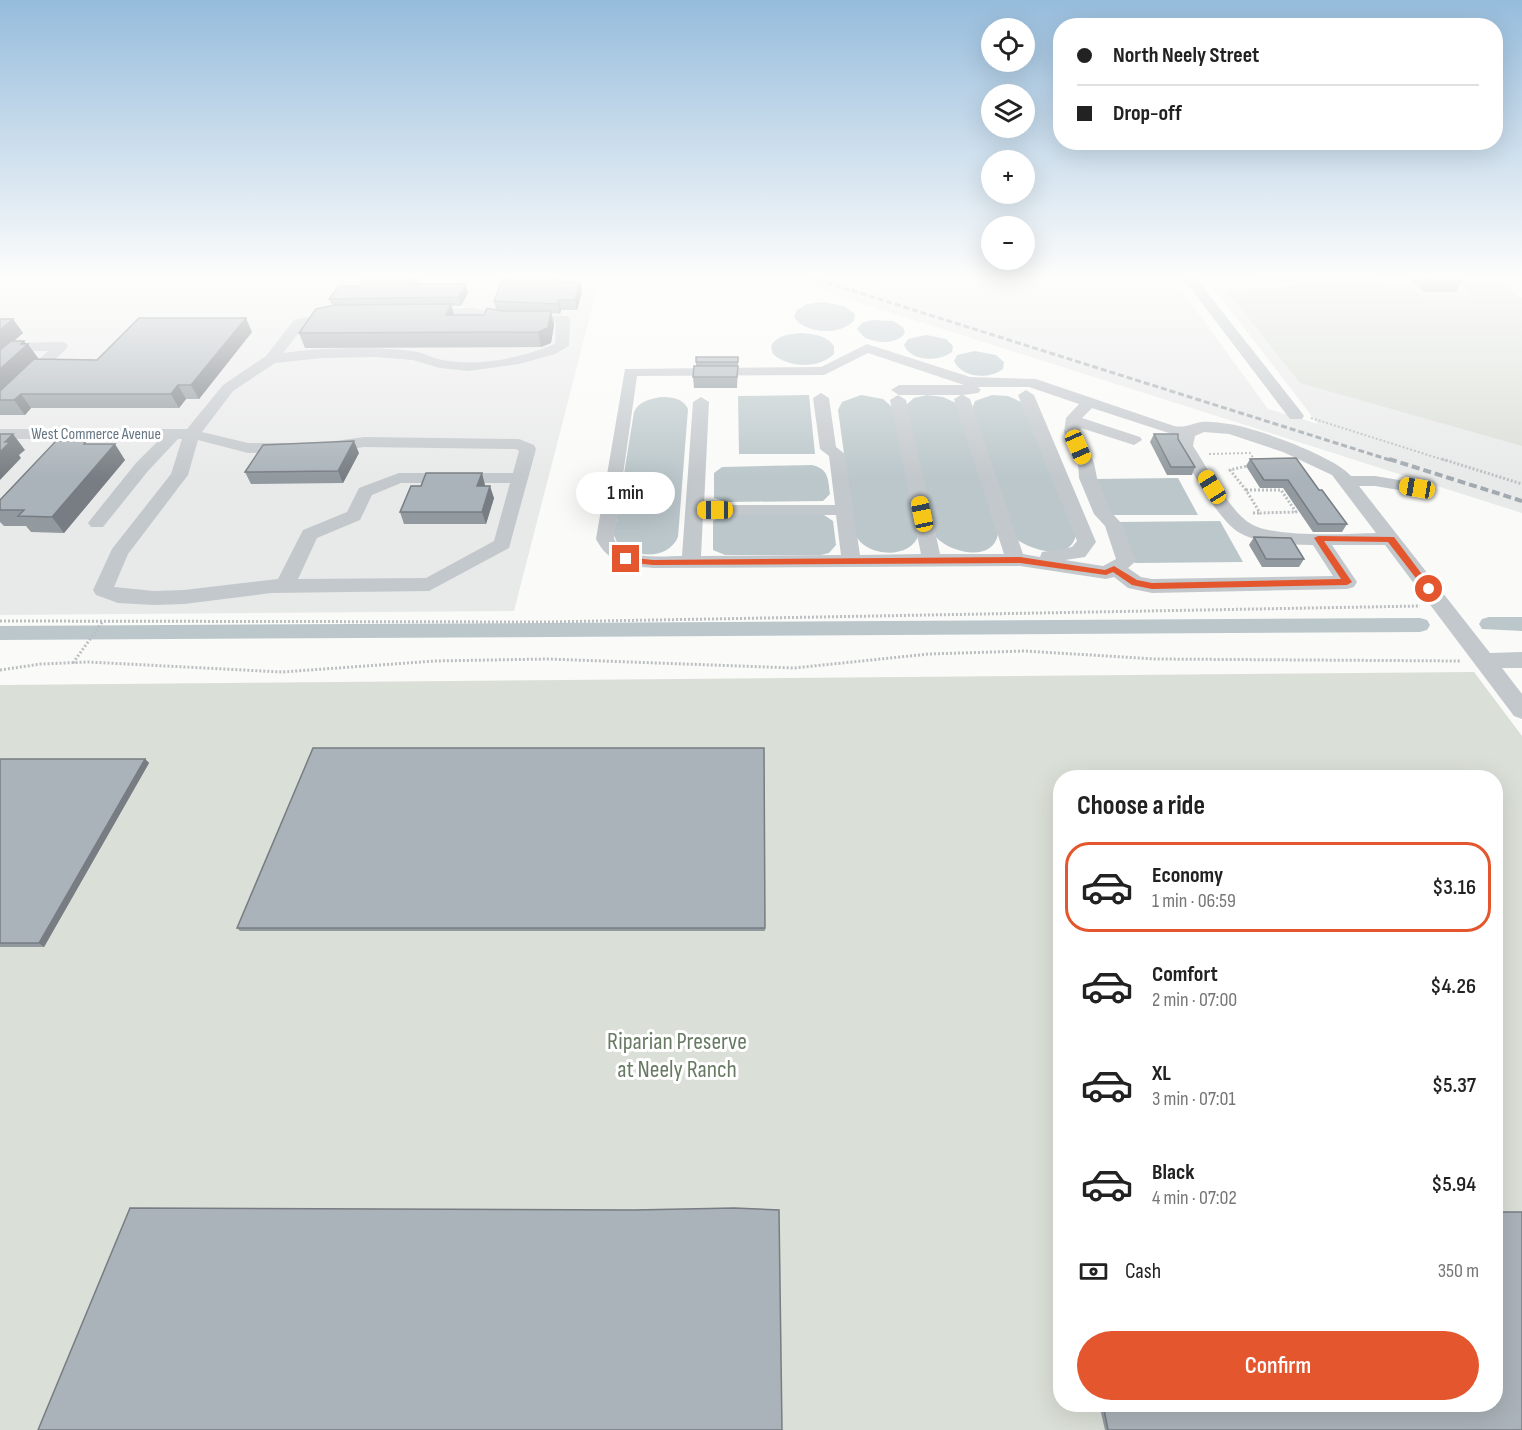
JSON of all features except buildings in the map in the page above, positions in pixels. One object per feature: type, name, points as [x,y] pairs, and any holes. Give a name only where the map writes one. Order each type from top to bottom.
[{"type":"street","points":[[97,523],[142,467],[183,434],[228,388],[271,359],[283,344]]},
{"type":"street","points":[[396,369],[419,369],[440,365],[484,365],[544,354],[562,346],[562,344]]},
{"type":"street","points":[[1240,344],[1295,415]]},
{"type":"street","points":[[0,362],[18,346],[62,346],[0,404]]},
{"type":"street","points":[[1026,395],[1087,542],[1078,553],[1017,560],[690,562],[626,559],[609,550],[605,539],[630,372],[824,371],[867,348],[969,382],[1031,382],[1080,412],[1134,440]]},
{"type":"street","points":[[271,359],[301,355],[412,355],[440,365]]},
{"type":"street","points":[[255,369],[326,369]]},
{"type":"street","points":[[932,560],[898,395],[1008,389],[1080,412],[1187,433],[1202,427],[1232,429],[1289,448],[1342,476],[1417,488]]},
{"type":"street","points":[[821,398],[828,449],[837,454],[851,561]]},
{"type":"street","points":[[962,399],[1017,560]]},
{"type":"street","points":[[690,562],[701,402]]},
{"type":"street","points":[[1017,560],[1106,573],[1126,561],[1113,525],[1103,514],[1088,478],[1086,463],[1072,432],[1080,412]]},
{"type":"street","points":[[1187,433],[1185,446],[1231,513],[1245,528],[1290,538],[1391,539]]},
{"type":"street","name":"West Commerce Avenue","points":[[0,434],[183,434],[248,448],[314,448],[364,442],[519,444],[528,449],[520,478]]},
{"type":"street","points":[[51,451],[67,434]]},
{"type":"street","points":[[183,434],[179,475],[119,553],[104,590],[118,596],[174,597],[285,585],[429,584],[502,544],[520,478],[399,478],[365,492],[354,516],[310,534],[285,585]]},
{"type":"street","points":[[1342,476],[1522,710]]},
{"type":"street","points":[[694,510],[845,510]]},
{"type":"street","points":[[1114,568],[1135,583],[1152,586],[1347,582],[1318,538]]},
{"type":"street","points":[[1484,661],[1522,660]]},
{"type":"path","points":[[1295,415],[1522,484]]},
{"type":"path","points":[[1206,453],[1251,453],[1258,465],[1231,468],[1260,513]]},
{"type":"path","points":[[1230,478],[1238,478]]},
{"type":"path","points":[[1231,513],[1296,512],[1281,490],[1246,490]]},
{"type":"path","points":[[0,621],[546,622],[1445,610]]},
{"type":"path","points":[[73,663],[104,620]]},
{"type":"path","points":[[0,670],[73,663],[282,672],[435,661],[548,658],[794,668],[929,654],[1025,651],[1155,659],[1484,661]]},
{"type":"shaded area","points":[[0,344],[583,344],[514,611],[0,615]]},
{"type":"shaded area","points":[[773,344],[832,344],[834,354],[820,362],[795,364],[779,359],[773,354]]},
{"type":"shaded area","points":[[951,344],[953,346],[952,352],[940,358],[926,359],[913,355],[904,345]]},
{"type":"shaded area","points":[[989,344],[1221,344],[1268,409],[1318,424],[1256,344],[1522,344],[1522,513]]},
{"type":"shaded area","points":[[975,351],[996,355],[1004,362],[1003,369],[991,375],[976,376],[958,367],[954,361],[957,355]]},
{"type":"shaded area","points":[[809,395],[815,454],[739,454],[738,396]]},
{"type":"shaded area","points":[[861,395],[883,399],[892,407],[919,534],[907,549],[897,552],[887,553],[867,547],[855,533],[838,410],[842,402]]},
{"type":"shaded area","points":[[927,395],[943,397],[956,403],[998,534],[988,549],[980,552],[960,551],[942,543],[936,537],[906,405],[914,398]]},
{"type":"shaded area","points":[[992,395],[1008,396],[1021,402],[1076,534],[1073,543],[1067,549],[1049,551],[1039,549],[1014,537],[972,409],[975,401]]},
{"type":"shaded area","points":[[661,397],[680,400],[688,409],[678,537],[667,550],[642,554],[618,545],[614,535],[634,412],[642,403]]},
{"type":"shaded area","points":[[812,465],[822,469],[828,479],[830,494],[823,501],[726,502],[714,498],[714,473],[722,467]]},
{"type":"shaded area","points":[[1178,478],[1198,515],[1109,515],[1093,479]]},
{"type":"shaded area","points":[[722,515],[824,515],[833,521],[836,545],[829,553],[821,555],[725,555],[713,550],[713,521]]},
{"type":"shaded area","points":[[1220,521],[1243,562],[1135,563],[1117,522]]},
{"type":"green space","points":[[1269,344],[1522,344],[1522,446],[1300,383]]},
{"type":"green space","name":"Riparian Preserve at Neely Ranch","points":[[1474,672],[1522,736],[1522,1430],[0,1430],[0,685]]},
{"type":"waterway","points":[[1489,624],[1522,624]]},
{"type":"waterway","points":[[0,633],[1420,625]]},
{"type":"railway","points":[[1021,344],[1393,461]]},
{"type":"railway","points":[[1389,459],[1522,501]]},
{"type":"route","points":[[626,559],[653,562],[1020,560],[1106,573],[1114,568],[1135,583],[1152,586],[1347,582],[1318,538],[1391,539],[1429,589]]}]
